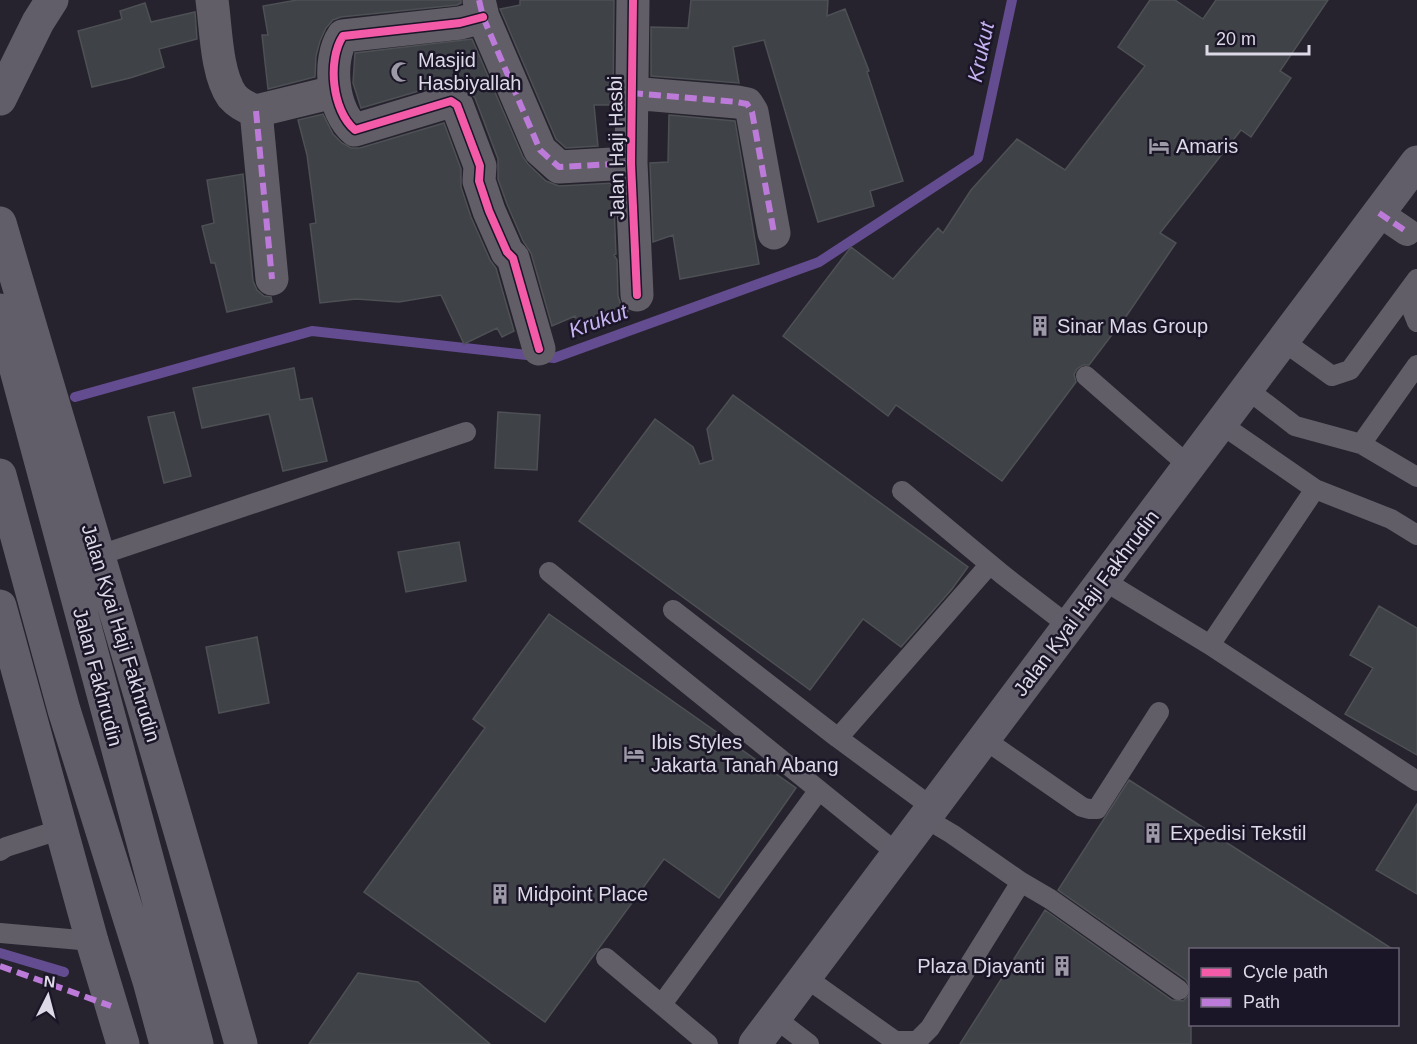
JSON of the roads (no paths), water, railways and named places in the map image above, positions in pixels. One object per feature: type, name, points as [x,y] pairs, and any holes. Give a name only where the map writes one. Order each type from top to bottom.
[{"type":"main road","points":[[0,99],[33,32],[52,0]]},
{"type":"main road","name":"Jalan Kyai Haji Fakhrudin","points":[[755,1044],[1417,162]]},
{"type":"main road","name":"Jalan Kyai Haji Fakhrudin","points":[[0,222],[178,820],[241,1044]]},
{"type":"main road","name":"Jalan Fakhrudin","points":[[0,310],[197,1044]]},
{"type":"main road","name":"Jalan Fakhrudin","points":[[0,475],[64,710],[166,1044]]},
{"type":"main road","points":[[0,606],[92,941],[123,1044]]},
{"type":"street","points":[[212,0],[222,77],[233,97],[245,107],[256,111],[334,92]]},
{"type":"street","name":"Jalan Haji Hasbi","points":[[633,0],[631,163],[637,295]]},
{"type":"street","name":"Jalan Haji Hasbi","points":[[539,349],[513,258],[507,252],[489,211],[479,181],[480,166],[455,102],[451,101],[355,130],[346,123],[334,92],[336,47],[344,36],[460,23],[481,9],[540,150],[559,167],[631,163]]},
{"type":"street","name":"Jalan Haji Hasbi","points":[[631,93],[747,104],[752,112],[774,233]]},
{"type":"street","points":[[256,111],[272,279]]},
{"type":"street","points":[[1379,213],[1407,232]]},
{"type":"lane","points":[[1283,341],[1332,376],[1350,370],[1412,286]]},
{"type":"lane","points":[[1412,286],[1417,322]]},
{"type":"lane","points":[[1361,444],[1417,365]]},
{"type":"lane","points":[[1086,376],[1189,466]]},
{"type":"lane","points":[[1247,389],[1294,426],[1361,444],[1417,477]]},
{"type":"lane","points":[[1221,424],[1315,489],[1391,519],[1417,535]]},
{"type":"lane","points":[[98,556],[466,432]]},
{"type":"lane","points":[[1210,645],[1315,489]]},
{"type":"lane","points":[[902,491],[1068,626]]},
{"type":"lane","points":[[838,738],[990,564]]},
{"type":"lane","points":[[549,572],[898,854]]},
{"type":"lane","points":[[1103,580],[1210,645],[1417,781]]},
{"type":"lane","points":[[673,610],[838,738],[952,834],[1021,882],[1050,899],[1179,990]]},
{"type":"lane","points":[[984,739],[1082,807],[1089,810],[1097,809],[1159,712]]},
{"type":"lane","points":[[662,1004],[819,790]]},
{"type":"lane","points":[[0,851],[62,829]]},
{"type":"lane","points":[[805,977],[895,1041],[917,1041],[930,1028],[1021,882]]},
{"type":"lane","points":[[0,933],[92,941]]},
{"type":"lane","points":[[606,958],[708,1044]]},
{"type":"lane","points":[[775,1017],[809,1044]]},
{"type":"waterway","name":"Krukut","points":[[75,397],[312,331],[554,358],[819,262],[978,158],[1012,0]]},
{"type":"waterway","points":[[0,953],[64,972]]},
{"type":"place","name":"Masjid Hasbiyallah","points":[[401,72]]},
{"type":"place","name":"Amaris","points":[[1159,146]]},
{"type":"place","name":"Sinar Mas Group","points":[[1040,326]]},
{"type":"place","name":"Ibis Styles Jakarta Tanah Abang","points":[[634,754]]},
{"type":"place","name":"Expedisi Tekstil","points":[[1153,833]]},
{"type":"place","name":"Midpoint Place","points":[[500,894]]},
{"type":"place","name":"Plaza Djayanti","points":[[1062,966]]}]
